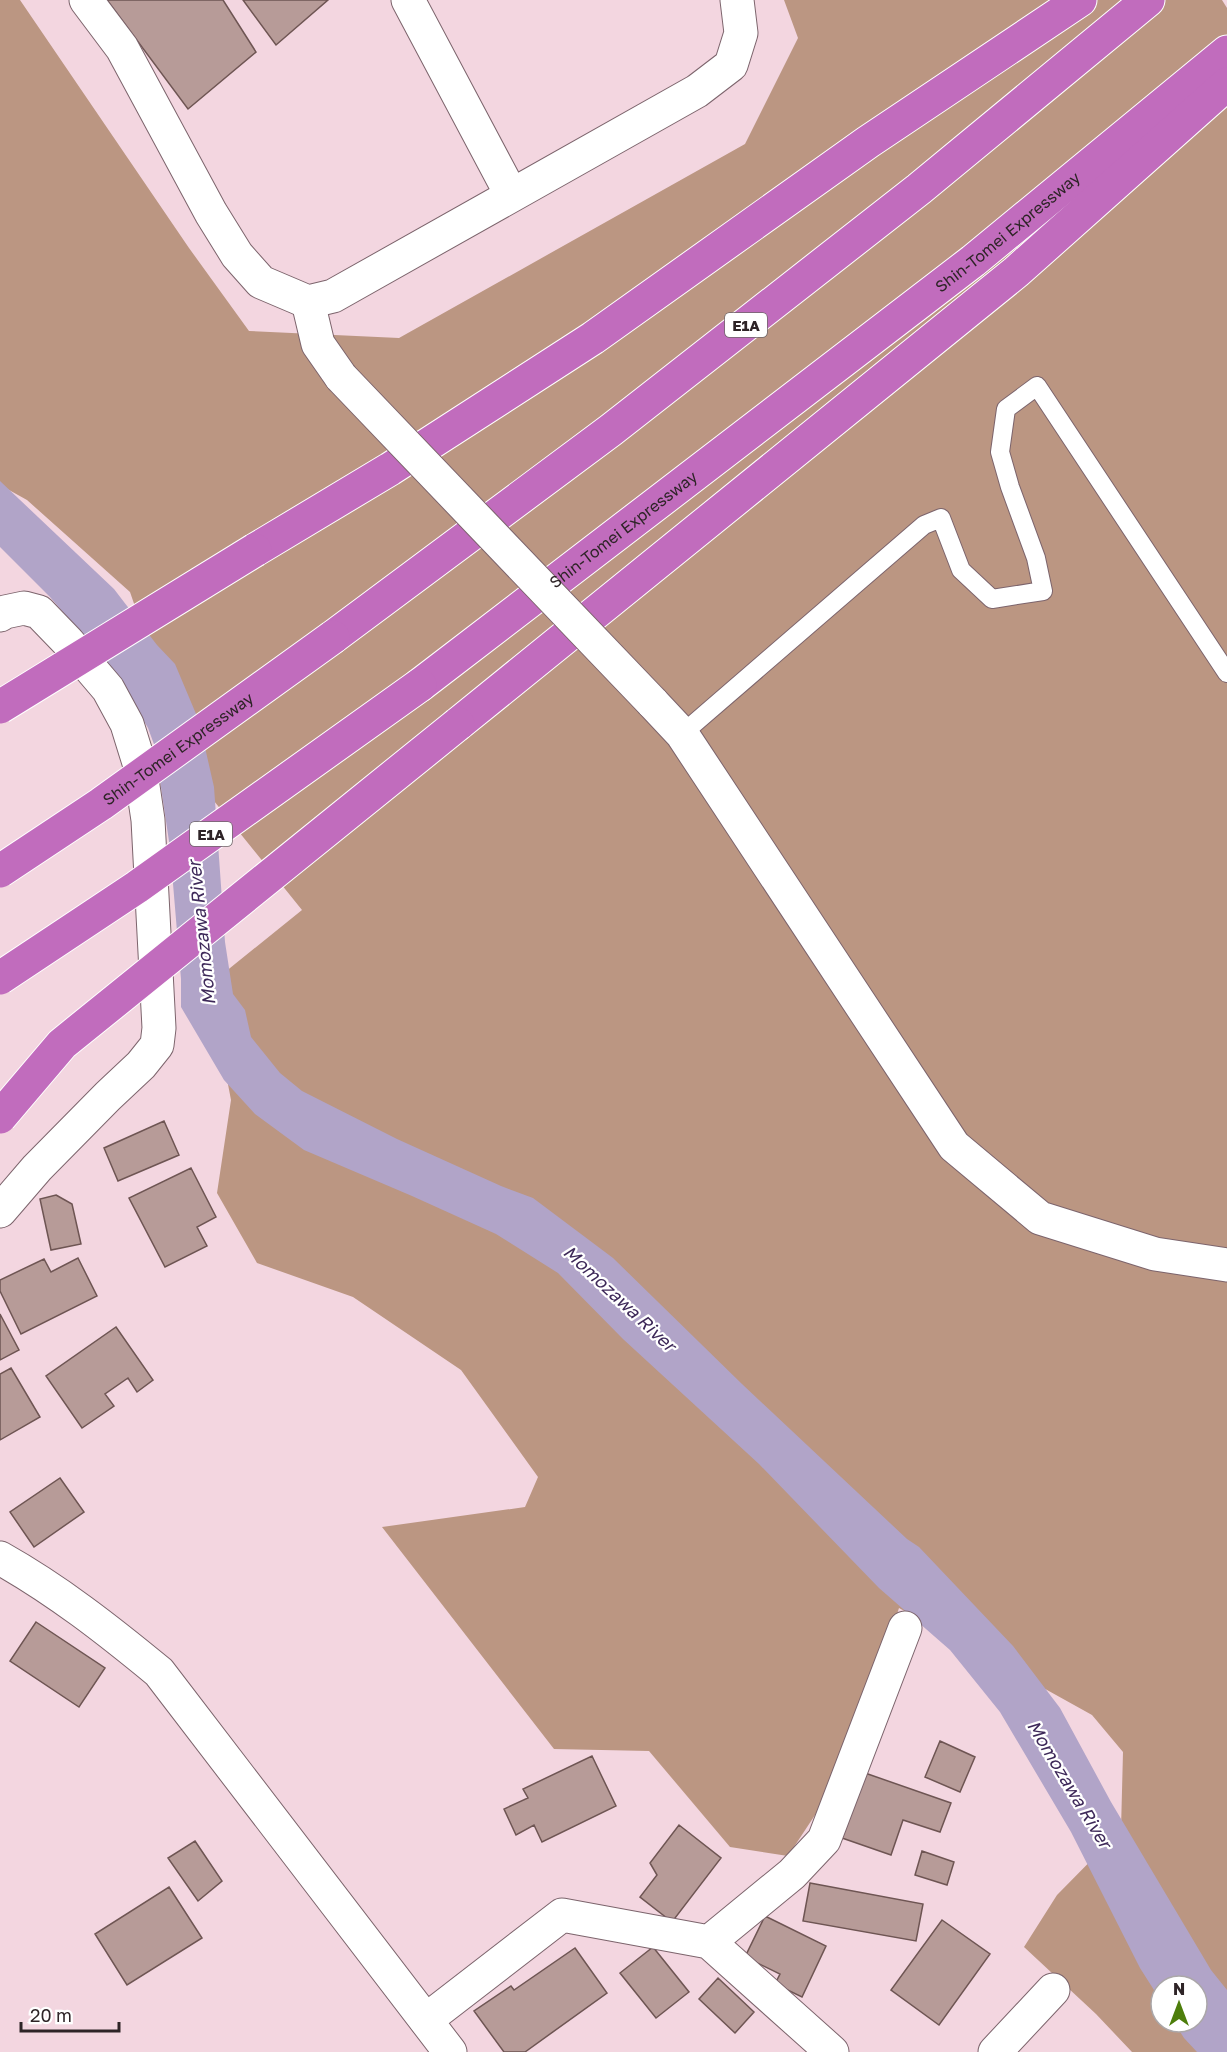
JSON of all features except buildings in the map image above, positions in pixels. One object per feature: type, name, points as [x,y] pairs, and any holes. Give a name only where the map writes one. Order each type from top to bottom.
[{"type":"highway","points":[[0,707],[390,469],[593,338],[868,142],[1080,0]]},
{"type":"highway","name":"Shin-Tomei Expressway","points":[[0,871],[100,804],[333,637],[611,430],[919,189],[1148,0]]},
{"type":"highway","name":"Shin-Tomei Expressway","points":[[0,978],[137,887],[420,685],[973,261],[1227,51]]},
{"type":"highway","points":[[0,1117],[62,1044],[1016,272],[1227,84]]},
{"type":"street","points":[[86,0],[122,48],[211,213],[237,255],[261,282],[308,302],[333,296],[697,91],[731,65],[741,33],[737,0]]},
{"type":"street","points":[[408,0],[511,194]]},
{"type":"street","points":[[308,302],[318,344],[341,377],[682,734],[954,1146],[1040,1218],[1155,1254],[1227,1265]]},
{"type":"street","points":[[0,615],[24,608],[39,612],[108,689],[127,724],[140,766],[148,820],[159,1028],[157,1045],[141,1065],[37,1168],[0,1211]]},
{"type":"street","points":[[0,1558],[33,1577],[101,1624],[159,1672],[227,1764],[450,2052]]},
{"type":"street","points":[[709,1942],[792,1874],[824,1840],[905,1628]]},
{"type":"street","points":[[426,2020],[562,1915],[709,1942],[832,2052]]},
{"type":"street","points":[[995,2052],[1053,1990]]},
{"type":"lane","points":[[682,734],[924,525],[941,518],[961,570],[992,599],[1042,591],[1036,558],[1000,452],[1006,409],[1037,387],[1227,673]]},
{"type":"shaded area","points":[[0,0],[20,0],[189,248],[249,331],[399,338],[745,144],[798,38],[784,0],[1222,0],[1227,8],[1227,2052],[1132,2052],[1096,2014],[1024,1947],[1057,1895],[1121,1830],[1123,1752],[1092,1715],[899,1608],[846,1768],[788,1856],[730,1847],[649,1751],[554,1749],[382,1527],[525,1507],[538,1477],[461,1370],[353,1297],[257,1263],[217,1193],[231,1100],[209,985],[302,910],[193,775],[130,592],[27,500],[0,485]]},
{"type":"water","name":"Momozawa River","points":[[0,481],[114,589],[157,645],[175,664],[199,721],[214,787],[225,942],[233,994],[245,1010],[251,1037],[280,1073],[302,1091],[397,1139],[533,1198],[613,1258],[742,1384],[907,1539],[919,1547],[1013,1646],[1060,1708],[1111,1802],[1211,1970],[1227,1990],[1227,2052],[1197,2052],[1182,2034],[1209,2034],[1209,1974],[1149,1974],[1149,1982],[1071,1832],[1000,1712],[950,1650],[879,1588],[759,1464],[623,1339],[558,1273],[496,1234],[304,1150],[255,1114],[224,1080],[181,1007],[181,979],[170,848],[155,747],[148,728],[117,675],[50,597],[0,547]]}]
